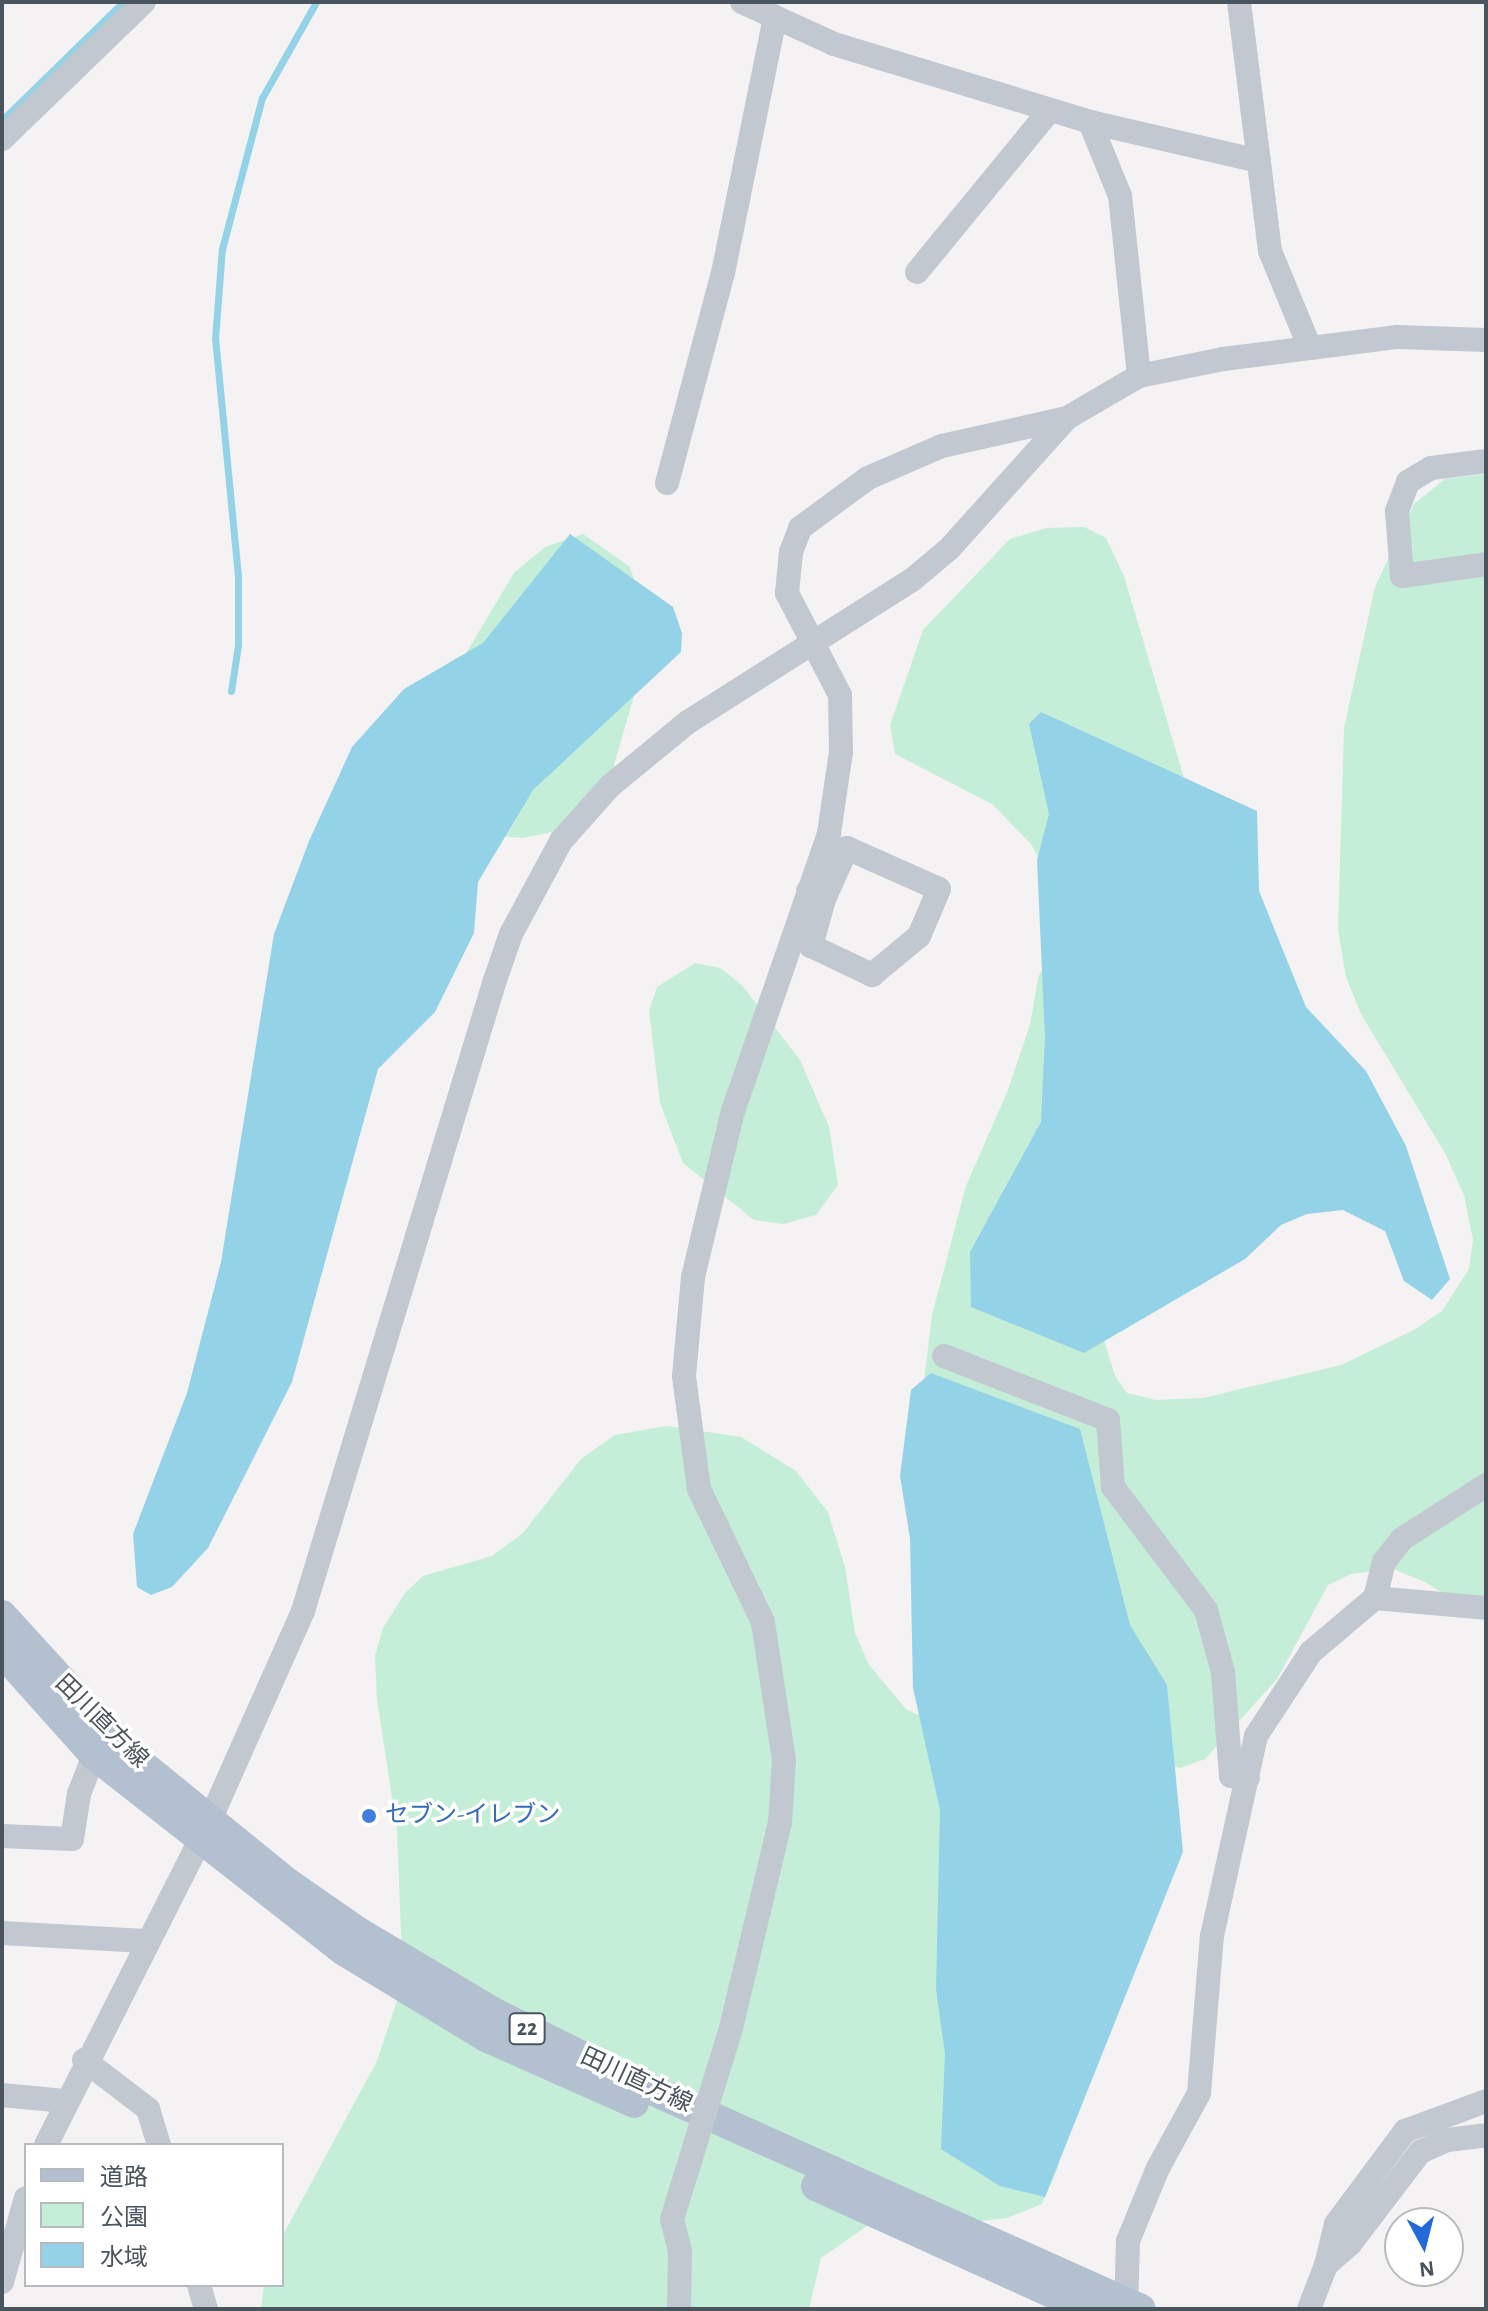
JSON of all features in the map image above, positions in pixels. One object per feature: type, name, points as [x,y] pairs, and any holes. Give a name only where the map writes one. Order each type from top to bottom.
[{"type":"main road","name":"田川直方線","points":[[2,1615],[129,1754],[204,1830],[344,1951],[486,2037],[1087,2309]]},
{"type":"main road","name":"田川直方線","points":[[2,1652],[94,1755],[360,1933],[493,2012],[645,2087],[1132,2307]]},
{"type":"street","points":[[2,139],[144,2]]},
{"type":"street","points":[[743,2],[834,44],[1090,122],[1255,160]]},
{"type":"street","points":[[1239,2],[1255,160],[1270,251],[1310,348]]},
{"type":"street","points":[[667,483],[723,273],[775,17]]},
{"type":"street","points":[[917,272],[1050,110]]},
{"type":"street","points":[[1090,122],[1120,196],[1139,376]]},
{"type":"street","points":[[679,2309],[680,2252],[672,2219],[731,2028],[780,1823],[784,1760],[763,1622],[699,1489],[684,1376],[693,1277],[733,1111],[816,895],[847,848],[939,889],[919,936],[872,975],[811,946],[816,895],[841,752],[840,695],[787,593],[791,552],[800,528],[868,478],[942,446],[1067,418],[1139,376],[1398,337],[1486,340]]},
{"type":"street","points":[[47,2143],[84,2060],[204,1830],[303,1611],[511,934],[561,841],[610,786],[688,722],[872,608],[949,549],[1067,418]]},
{"type":"street","points":[[1486,461],[1431,468],[1408,482],[1397,511],[1402,576],[1486,564]]},
{"type":"street","points":[[944,1356],[1108,1420],[1113,1487],[1206,1610],[1223,1672],[1231,1776],[1248,1778]]},
{"type":"street","points":[[1132,2307],[1128,2241],[1158,2168],[1199,2093],[1212,1936],[1256,1736],[1311,1652],[1375,1598],[1384,1562],[1402,1539],[1486,1485]]},
{"type":"street","points":[[1375,1598],[1486,1608]]},
{"type":"street","points":[[2,1836],[72,1839],[79,1794],[94,1755]]},
{"type":"street","points":[[2,1933],[145,1941]]},
{"type":"street","points":[[84,2060],[148,2109],[158,2143]]},
{"type":"street","points":[[2,2095],[64,2101]]},
{"type":"street","points":[[1310,2306],[1326,2265],[1336,2224],[1405,2131],[1486,2101]]},
{"type":"street","points":[[1326,2265],[1350,2244],[1420,2152],[1447,2140],[1486,2135]]},
{"type":"street","points":[[2,2282],[4,2257],[24,2203]]},
{"type":"street","points":[[200,2287],[206,2309]]},
{"type":"green space","points":[[1486,474],[1486,1620],[1425,1582],[1393,1569],[1351,1574],[1328,1585],[1277,1679],[1205,1759],[1180,1768],[1142,1759],[924,1381],[932,1315],[966,1186],[1008,1090],[1030,1025],[1038,978],[1055,942],[1055,888],[1031,844],[992,804],[895,754],[890,725],[923,630],[1010,539],[1046,528],[1084,527],[1106,538],[1124,576],[1198,825],[1101,1328],[1107,1350],[1115,1376],[1127,1393],[1156,1400],[1203,1398],[1341,1365],[1414,1330],[1442,1311],[1469,1269],[1473,1240],[1464,1195],[1445,1153],[1361,1014],[1346,977],[1338,929],[1344,728],[1375,587],[1414,504],[1445,479]]},
{"type":"green space","points":[[583,534],[630,567],[635,583],[638,682],[612,772],[577,819],[552,832],[523,838],[468,833],[439,726],[468,650],[514,573],[545,547]]},
{"type":"green space","points":[[695,963],[720,968],[742,985],[800,1060],[829,1127],[838,1185],[816,1215],[783,1224],[754,1220],[683,1163],[660,1103],[649,1010],[657,987]]},
{"type":"green space","points":[[667,1426],[741,1437],[796,1471],[828,1512],[845,1567],[855,1633],[869,1665],[906,1709],[989,1750],[1084,2036],[1058,2167],[1042,2204],[1007,2218],[965,2223],[877,2219],[821,2258],[809,2309],[261,2309],[264,2287],[284,2287],[284,2233],[377,2061],[403,1983],[397,1830],[377,1699],[375,1656],[383,1628],[405,1593],[423,1576],[492,1556],[523,1533],[581,1459],[615,1435]]},
{"type":"water","points":[[570,534],[673,607],[682,633],[681,652],[533,790],[478,882],[474,933],[435,1012],[378,1069],[292,1382],[208,1548],[172,1587],[151,1595],[137,1587],[133,1534],[187,1393],[221,1262],[274,934],[309,841],[352,747],[404,689],[483,643]]},
{"type":"water","points":[[1041,712],[1257,811],[1259,891],[1306,1007],[1366,1071],[1406,1146],[1450,1279],[1432,1300],[1404,1281],[1385,1231],[1343,1210],[1307,1214],[1281,1225],[1245,1259],[1084,1353],[971,1307],[970,1252],[1041,1122],[1045,1037],[1037,860],[1049,814],[1029,724]]},
{"type":"water","points":[[931,1373],[1080,1429],[1130,1625],[1167,1685],[1183,1852],[1045,2197],[1000,2186],[941,2149],[945,2054],[936,1989],[940,1810],[913,1688],[910,1538],[900,1476],[911,1390]]},
{"type":"waterway","points":[[2,120],[123,2]]},
{"type":"waterway","points":[[231,691],[238,645],[238,576],[215,339],[222,249],[262,98],[316,2]]},
{"type":"place","name":"セブン-イレブン","points":[[369,1816]]}]
